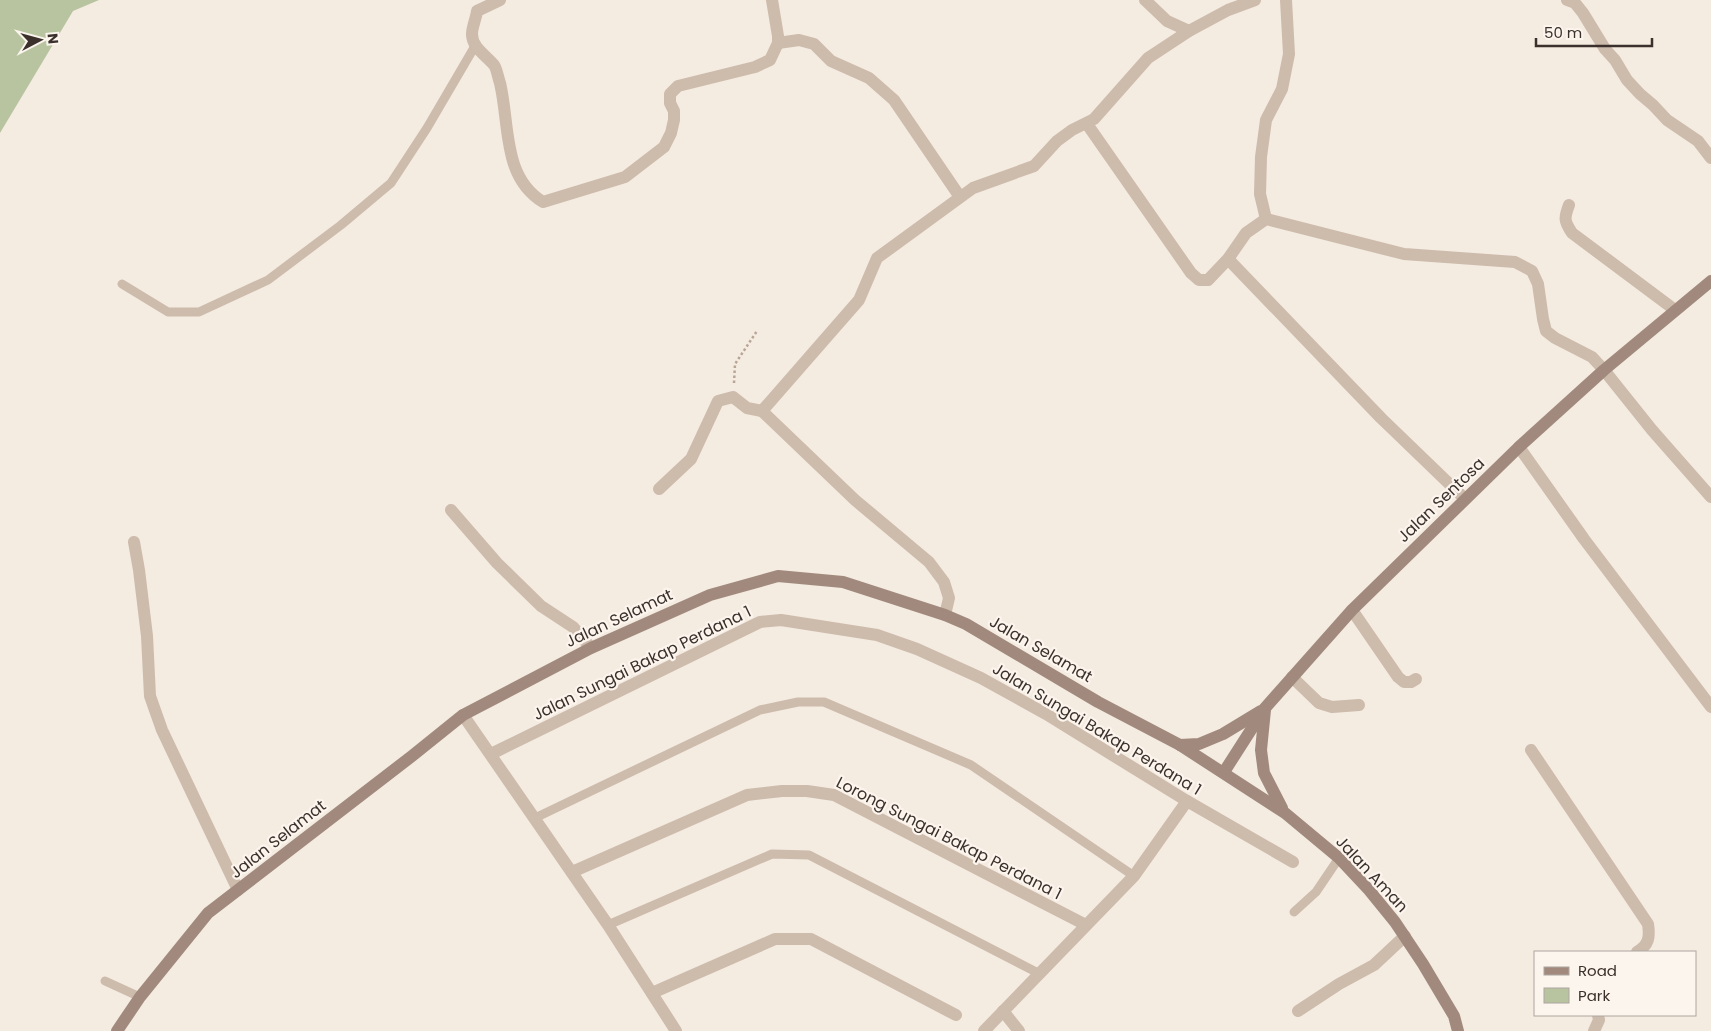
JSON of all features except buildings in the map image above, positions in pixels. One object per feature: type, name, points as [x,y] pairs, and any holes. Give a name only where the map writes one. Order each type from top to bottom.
[{"type":"main road","name":"Jalan Sentosa","points":[[1224,772],[1265,708],[1352,610],[1519,447],[1604,370],[1711,282]]},
{"type":"main road","name":"Jalan Selamat","points":[[117,1031],[140,997],[208,913],[463,715],[591,648],[710,595],[778,576],[843,582],[945,615],[966,624],[1098,702],[1180,745],[1224,772]]},
{"type":"main road","points":[[1180,745],[1199,744],[1224,734],[1265,708]]},
{"type":"main road","points":[[1265,708],[1262,750],[1264,773],[1284,813]]},
{"type":"main road","name":"Jalan Aman","points":[[1224,772],[1284,813],[1339,858],[1369,890],[1405,936],[1449,1009],[1458,1031]]},
{"type":"street","points":[[500,0],[478,6],[472,35],[476,46],[494,66],[500,83],[513,164],[521,183],[532,196],[542,202],[625,177],[664,147],[671,133],[674,120],[670,94],[678,86],[764,64],[770,60],[778,42],[772,0]]},
{"type":"street","points":[[1145,0],[1167,21],[1189,31]]},
{"type":"street","points":[[762,411],[859,300],[877,258],[973,188],[1034,166],[1057,141],[1072,130],[1087,124],[1100,114],[1148,58],[1189,31],[1228,10],[1255,0]]},
{"type":"street","points":[[1266,219],[1260,194],[1261,157],[1266,120],[1282,89],[1289,54],[1286,0]]},
{"type":"street","points":[[1567,0],[1575,3],[1583,12],[1605,49],[1640,94],[1667,120],[1698,141],[1711,158]]},
{"type":"street","points":[[778,42],[799,40],[814,44],[830,61],[868,78],[894,100],[960,197]]},
{"type":"street","points":[[1087,124],[1191,273],[1199,280],[1208,280],[1228,259],[1246,233],[1266,219],[1404,254],[1515,262],[1532,271],[1538,284],[1542,318],[1546,331],[1555,338],[1592,357],[1652,430],[1711,497]]},
{"type":"street","points":[[1569,205],[1564,216],[1572,233],[1675,310]]},
{"type":"street","points":[[1228,259],[1381,418],[1464,499]]},
{"type":"street","points":[[659,488],[691,459],[718,401],[733,397],[747,408],[762,411],[855,500],[930,562],[944,582],[949,598],[945,615]]},
{"type":"street","points":[[1519,447],[1584,539],[1711,708]]},
{"type":"street","points":[[450,510],[497,563],[541,606],[573,627],[591,648]]},
{"type":"street","points":[[134,542],[147,636],[150,696],[162,730],[238,890]]},
{"type":"street","points":[[1352,610],[1398,677],[1404,682],[1412,682],[1416,679]]},
{"type":"street","name":"Jalan Sungai Bakap Perdana 1","points":[[491,754],[760,622],[782,620],[877,635],[916,649],[980,678],[1046,714],[1187,801],[1293,862]]},
{"type":"street","points":[[1292,677],[1319,703],[1332,707],[1359,705]]},
{"type":"street","points":[[463,715],[572,872],[676,1031]]},
{"type":"street","points":[[1531,750],[1648,924],[1649,936],[1644,948],[1639,951]]},
{"type":"street","name":"Lorong Sungai Bakap Perdana 1","points":[[572,872],[747,795],[782,791],[807,791],[834,796],[1086,926]]},
{"type":"street","points":[[984,1031],[1134,876],[1187,801]]},
{"type":"street","points":[[1298,1011],[1339,984],[1374,965],[1405,936]]},
{"type":"street","points":[[652,993],[775,939],[811,939],[956,1015]]},
{"type":"street","points":[[1003,1011],[1019,1031]]},
{"type":"street","points":[[1594,1031],[1599,1020],[1598,1016]]},
{"type":"lane","points":[[122,284],[168,312],[199,312],[268,280],[341,225],[391,183],[427,128],[476,46]]},
{"type":"lane","points":[[535,818],[760,710],[798,702],[824,702],[971,765],[1134,876]]},
{"type":"lane","points":[[608,926],[772,854],[809,855],[1040,974]]},
{"type":"lane","points":[[1294,912],[1316,892],[1339,858]]},
{"type":"lane","points":[[105,981],[140,997]]},
{"type":"path","points":[[733,397],[735,364],[757,332]]},
{"type":"green space","points":[[0,0],[99,0],[73,11],[0,133]]}]
